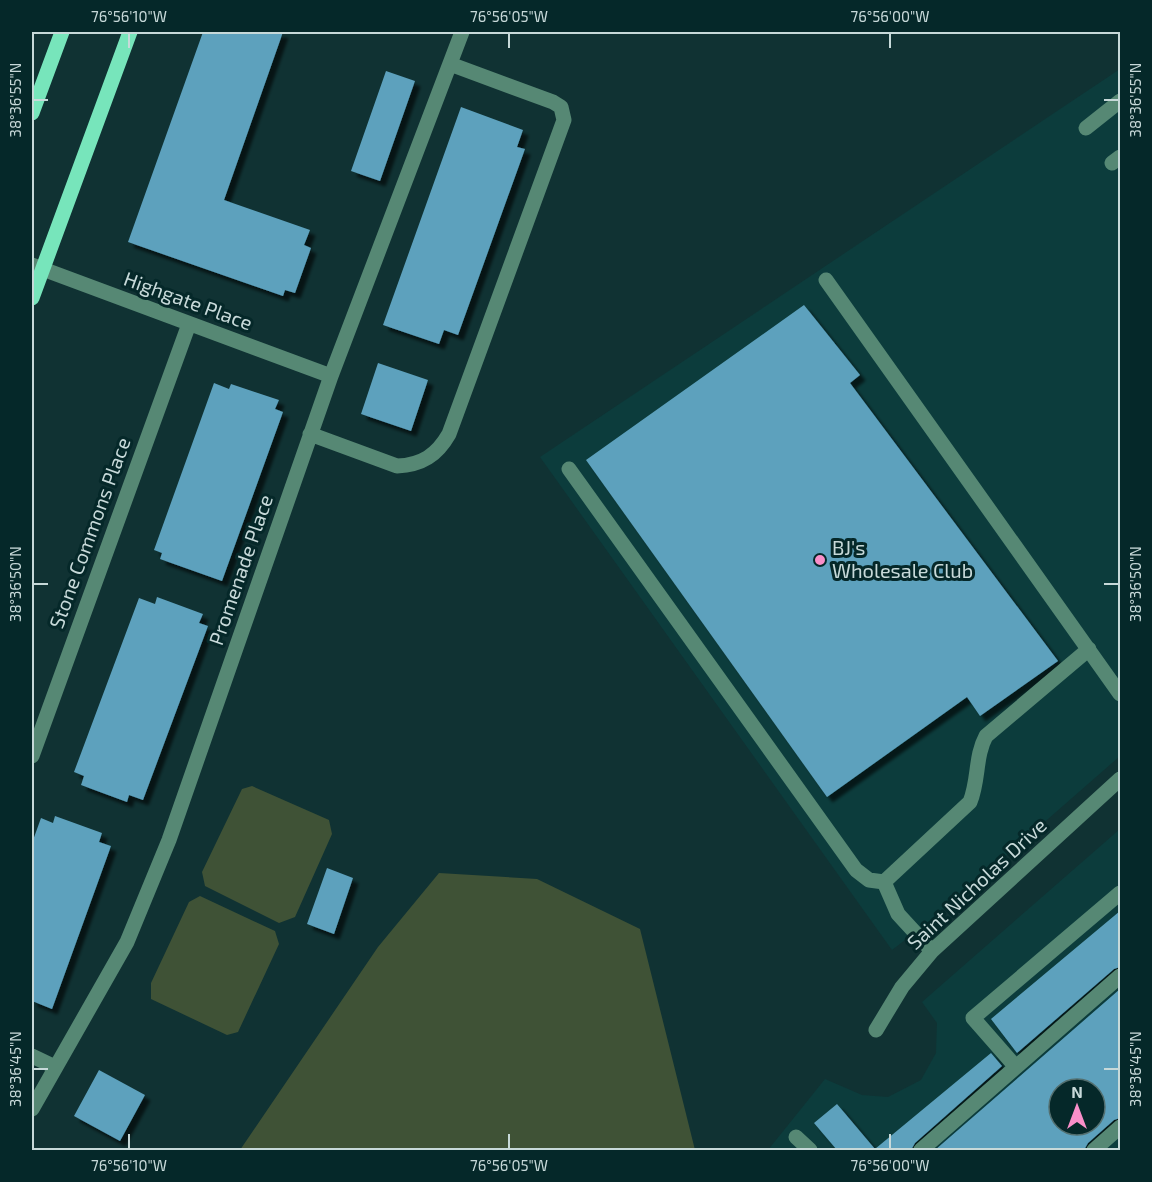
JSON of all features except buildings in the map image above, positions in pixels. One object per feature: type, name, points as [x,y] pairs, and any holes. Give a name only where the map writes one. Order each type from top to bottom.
[{"type":"main road","points":[[32,113],[62,32]]},
{"type":"main road","points":[[32,298],[37,267],[130,32]]},
{"type":"street","name":"Promenade Place","points":[[32,1109],[127,942],[169,840],[331,376],[462,32]]},
{"type":"street","points":[[310,434],[398,466],[412,465],[427,459],[441,449],[449,434],[564,120],[561,107],[553,102],[450,64]]},
{"type":"street","points":[[1086,128],[1120,101]]},
{"type":"street","name":"Highgate Place","points":[[37,267],[331,376]]},
{"type":"street","points":[[826,280],[1120,694]]},
{"type":"street","name":"Stone Commons Place","points":[[32,756],[189,324]]},
{"type":"street","points":[[569,469],[856,870],[868,880],[884,882]]},
{"type":"street","points":[[884,882],[970,802],[976,788],[980,747],[986,736],[1089,649]]},
{"type":"street","name":"Saint Nicholas Drive","points":[[876,1030],[902,987],[932,951],[1120,779]]},
{"type":"street","points":[[884,882],[898,914],[932,951]]},
{"type":"street","points":[[1016,1067],[973,1018],[1120,893]]},
{"type":"street","points":[[921,1150],[1120,976]]},
{"type":"street","points":[[32,1056],[55,1067]]},
{"type":"street","points":[[1094,1150],[1120,1127]]},
{"type":"street","points":[[796,1137],[810,1150]]},
{"type":"shaded area","points":[[1120,69],[1120,756],[944,910],[892,950],[540,457]]},
{"type":"shaded area","points":[[252,786],[329,820],[332,834],[295,917],[279,923],[205,886],[202,872],[242,789]]},
{"type":"shaded area","points":[[1120,829],[1120,1150],[768,1150],[825,1079],[862,1095],[888,1097],[921,1080],[936,1053],[937,1023],[922,1002]]},
{"type":"shaded area","points":[[439,873],[537,879],[640,929],[695,1150],[240,1150],[378,947]]},
{"type":"shaded area","points":[[200,896],[275,931],[279,944],[238,1032],[227,1035],[151,999],[151,983],[189,902]]},
{"type":"place","name":"BJ's Wholesale Club","points":[[820,560]]}]
